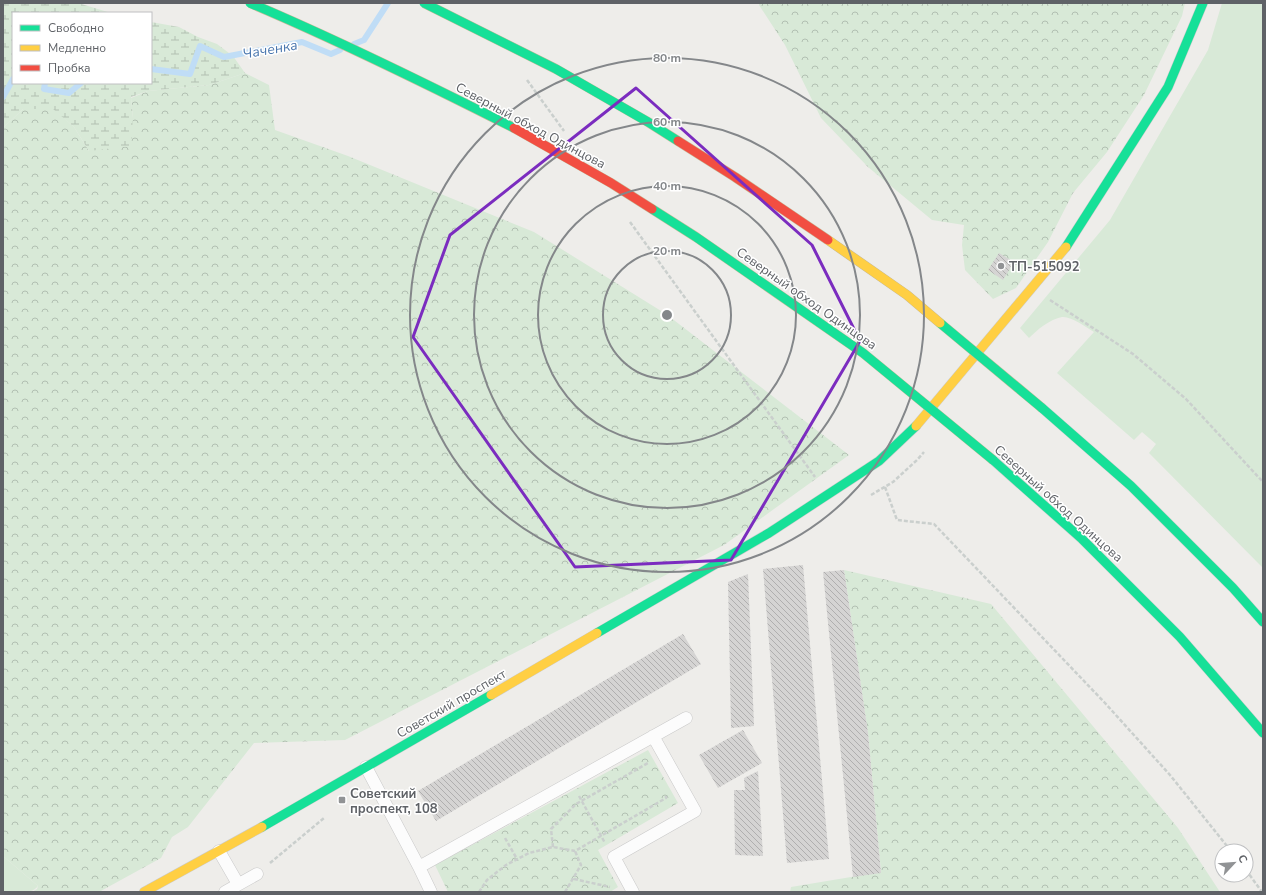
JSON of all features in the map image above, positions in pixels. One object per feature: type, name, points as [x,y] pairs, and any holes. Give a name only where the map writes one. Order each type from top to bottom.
[{"type":"main road","name":"Северный обход Одинцова","points":[[250,3],[295,22],[419,80],[523,132],[611,183],[696,237],[864,353],[993,460],[1082,539],[1180,637],[1263,733]]},
{"type":"main road","points":[[424,3],[556,69],[648,122],[736,177],[907,296],[1042,408],[1131,486],[1233,588],[1263,622]]},
{"type":"main road","name":"Советский проспект","points":[[144,892],[220,851],[770,533],[879,461],[912,431],[1066,248],[1168,87],[1203,3]]},
{"type":"lane","points":[[419,867],[686,718]]},
{"type":"lane","points":[[633,892],[614,857],[695,810],[653,736]]},
{"type":"lane","points":[[366,767],[431,892]]},
{"type":"lane","points":[[220,851],[238,884]]},
{"type":"lane","points":[[225,892],[257,874]]},
{"type":"path","points":[[523,74],[566,132]]},
{"type":"path","points":[[627,217],[828,495]]},
{"type":"path","points":[[1049,299],[1139,359],[1186,399],[1263,482]]},
{"type":"path","points":[[865,498],[893,482],[917,460],[927,448]]},
{"type":"path","points":[[885,487],[897,520],[934,524],[1105,703],[1170,775],[1225,843]]},
{"type":"path","points":[[553,847],[551,829],[576,804],[648,763],[652,770]]},
{"type":"path","points":[[571,782],[614,857]]},
{"type":"path","points":[[478,892],[487,880],[506,865],[529,853],[553,847],[575,851],[666,798],[663,791]]},
{"type":"path","points":[[257,874],[329,814]]},
{"type":"path","points":[[497,823],[517,859]]},
{"type":"path","points":[[565,892],[582,865],[575,851]]},
{"type":"path","points":[[574,879],[633,892]]},
{"type":"path","points":[[1254,881],[1262,892]]},
{"type":"highlighted area","points":[[636,88],[812,245],[860,341],[731,560],[575,567],[413,337],[450,235]]},
{"type":"green space","points":[[3,3],[78,3],[108,12],[12,12],[12,84],[152,84],[152,22],[179,27],[198,37],[217,44],[233,56],[245,73],[209,85],[148,91],[131,97],[133,118],[131,146],[89,151],[74,127],[53,109],[23,109],[3,128]]},
{"type":"green space","points":[[759,3],[1185,3],[1182,16],[1144,95],[1107,152],[1073,193],[1048,242],[1016,288],[993,299],[965,270],[962,245],[964,225],[932,220],[868,167],[821,118],[785,45]]},
{"type":"green space","points":[[1222,3],[1263,3],[1263,568],[1149,453],[1156,444],[1142,432],[1134,440],[1057,373],[1094,332],[1078,322],[1066,317],[1057,318],[1048,322],[1029,338],[1020,328],[1110,220],[1208,50]]},
{"type":"green space","points":[[245,73],[269,85],[275,130],[348,156],[534,232],[666,314],[849,455],[724,545],[345,740],[254,743],[188,827],[172,837],[161,858],[99,892],[32,892],[37,889],[38,886],[3,856],[3,128],[23,109],[54,109],[74,127],[89,151],[133,118],[131,98],[148,91],[209,85]]},
{"type":"green space","points":[[844,570],[991,604],[1178,828],[1220,892],[790,892],[791,887],[881,872],[868,733]]},
{"type":"green space","points":[[648,750],[678,803],[598,850],[618,887],[610,892],[448,892],[435,865]]},
{"type":"green space","points":[[3,856],[38,886],[32,891],[27,892],[3,892]]},
{"type":"building","name":"ТП-515092","points":[[999,253],[1014,262],[1003,280],[988,270]]},
{"type":"building","points":[[803,565],[829,859],[787,863],[763,569]]},
{"type":"building","points":[[844,570],[868,733],[881,873],[853,877],[823,572]]},
{"type":"building","points":[[748,574],[754,726],[731,728],[728,582]]},
{"type":"building","points":[[683,634],[701,664],[436,821],[418,791]]},
{"type":"building","points":[[743,730],[762,763],[718,788],[699,755]]},
{"type":"building","points":[[758,771],[763,856],[735,855],[734,790],[745,790],[744,778]]},
{"type":"waterway","name":"Чаченка","points":[[354,44],[364,40],[388,3]]},
{"type":"waterway","name":"Чаченка","points":[[152,69],[190,74],[200,46],[224,57],[302,42],[331,54],[340,50]]},
{"type":"waterway","name":"Чаченка","points":[[3,97],[12,81]]},
{"type":"waterway","name":"Чаченка","points":[[45,84],[44,89],[69,93],[80,84]]},
{"type":"traffic: fast","points":[[250,3],[383,63],[514,128]]},
{"type":"traffic: fast","points":[[424,3],[556,69],[678,141]]},
{"type":"traffic: fast","points":[[1066,247],[1168,87],[1203,3]]},
{"type":"traffic: fast","points":[[652,209],[696,237],[863,353],[993,460]]},
{"type":"traffic: fast","points":[[940,323],[1042,408]]},
{"type":"traffic: fast","points":[[1042,408],[1131,486],[1233,588],[1263,622]]},
{"type":"traffic: fast","points":[[597,633],[769,533],[879,461],[916,426]]},
{"type":"traffic: fast","points":[[993,460],[1082,539],[1180,637],[1263,733]]},
{"type":"traffic: fast","points":[[262,827],[491,695]]},
{"type":"traffic: slow","points":[[828,240],[907,295],[940,323]]},
{"type":"traffic: slow","points":[[916,426],[1066,247]]},
{"type":"traffic: slow","points":[[491,695],[597,633]]},
{"type":"traffic: slow","points":[[144,892],[262,827]]},
{"type":"traffic: jam","points":[[514,128],[611,183],[652,209]]},
{"type":"traffic: jam","points":[[678,141],[735,177],[828,240]]},
{"type":"place","name":"ТП-515092","points":[[1001,266]]},
{"type":"place","name":"Советский проспект, 108","points":[[342,800]]}]
